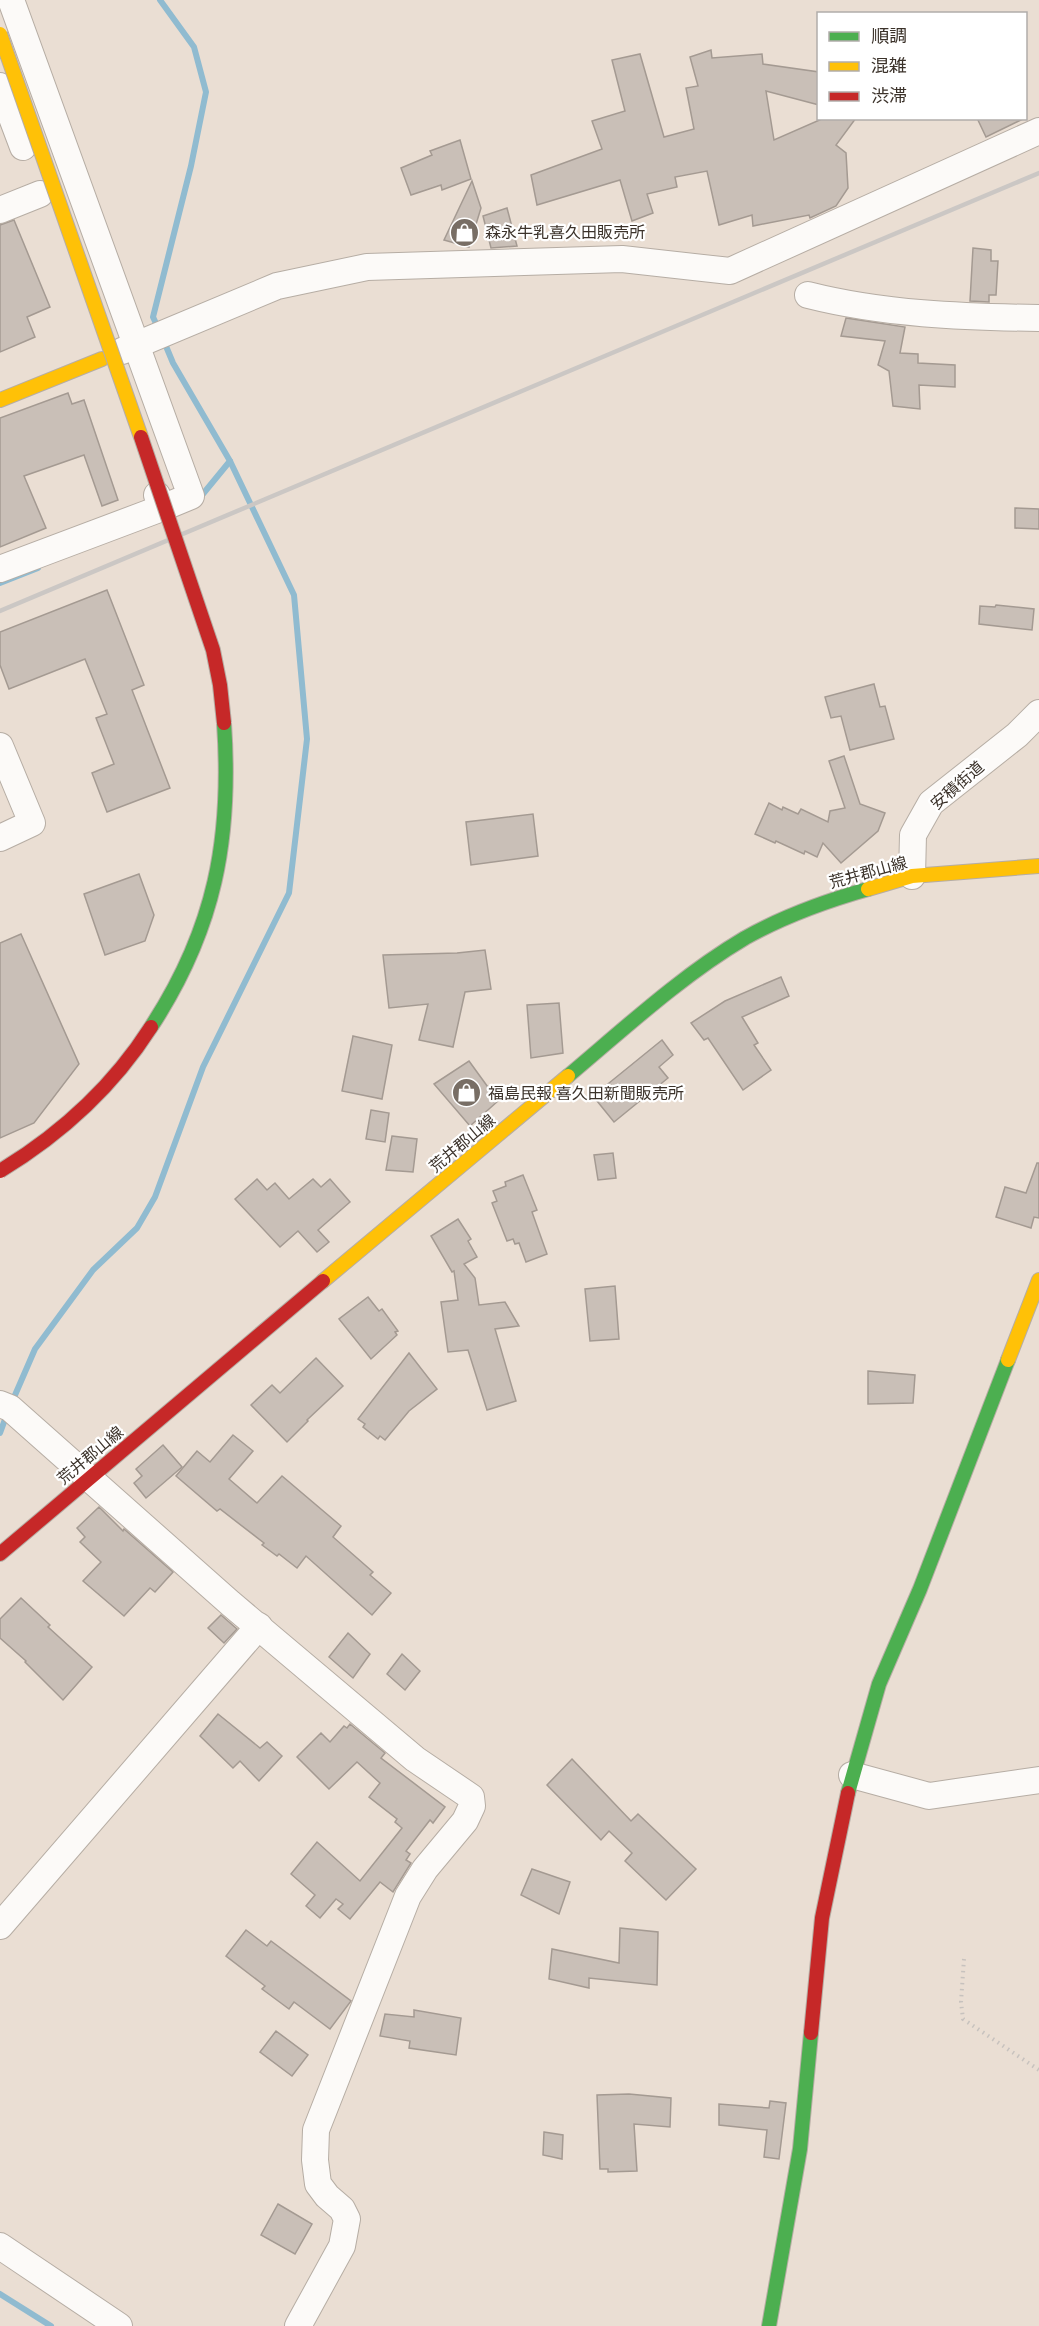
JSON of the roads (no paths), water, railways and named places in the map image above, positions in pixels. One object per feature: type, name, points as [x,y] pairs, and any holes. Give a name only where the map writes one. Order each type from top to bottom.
[{"type":"street","points":[[0,569],[191,496],[11,0]]},
{"type":"street","points":[[0,34],[182,555],[213,653],[220,684],[225,781],[224,826],[209,909],[196,942],[157,1020],[133,1056],[77,1116],[45,1142],[0,1171]]},
{"type":"street","points":[[0,86],[102,359],[162,508]]},
{"type":"street","points":[[0,400],[277,286],[367,267],[622,259],[730,271],[1039,131]]},
{"type":"street","points":[[0,210],[40,194]]},
{"type":"street","points":[[808,295],[838,303],[955,317],[1039,318]]},
{"type":"street","name":"安積街道","points":[[912,876],[913,836],[932,803],[1017,735],[1039,713]]},
{"type":"street","points":[[0,746],[32,824],[0,838]]},
{"type":"street","name":"荒井郡山線","points":[[0,1554],[679,983],[746,938],[817,904],[912,876],[1039,866]]},
{"type":"street","points":[[769,2326],[800,2150],[822,1918],[852,1775],[879,1684],[924,1578],[1039,1280]]},
{"type":"street","points":[[0,1404],[10,1408],[415,1759],[471,1797],[472,1806],[465,1821],[425,1869],[408,1896],[316,2130],[315,2160],[318,2184],[327,2196],[342,2209],[347,2219],[342,2246],[298,2326]]},
{"type":"street","points":[[0,1926],[259,1626]]},
{"type":"street","points":[[852,1775],[929,1796],[1039,1780]]},
{"type":"street","points":[[0,2246],[119,2326]]},
{"type":"waterway","points":[[159,330],[153,317],[191,166],[206,92],[194,47],[160,0]]},
{"type":"waterway","points":[[12,1402],[35,1349],[93,1270],[137,1228],[155,1197],[203,1067],[289,893],[307,739],[294,595],[230,461],[173,363],[163,339]]},
{"type":"waterway","points":[[198,500],[230,461]]},
{"type":"waterway","points":[[0,583],[38,568]]},
{"type":"waterway","points":[[0,1433],[7,1414]]},
{"type":"waterway","points":[[0,2294],[51,2326]]},
{"type":"railway","points":[[0,611],[1039,173]]},
{"type":"place","name":"森永牛乳喜久田販売所","points":[[464,232]]},
{"type":"place","name":"福島民報 喜久田新聞販売所","points":[[467,1093]]}]
